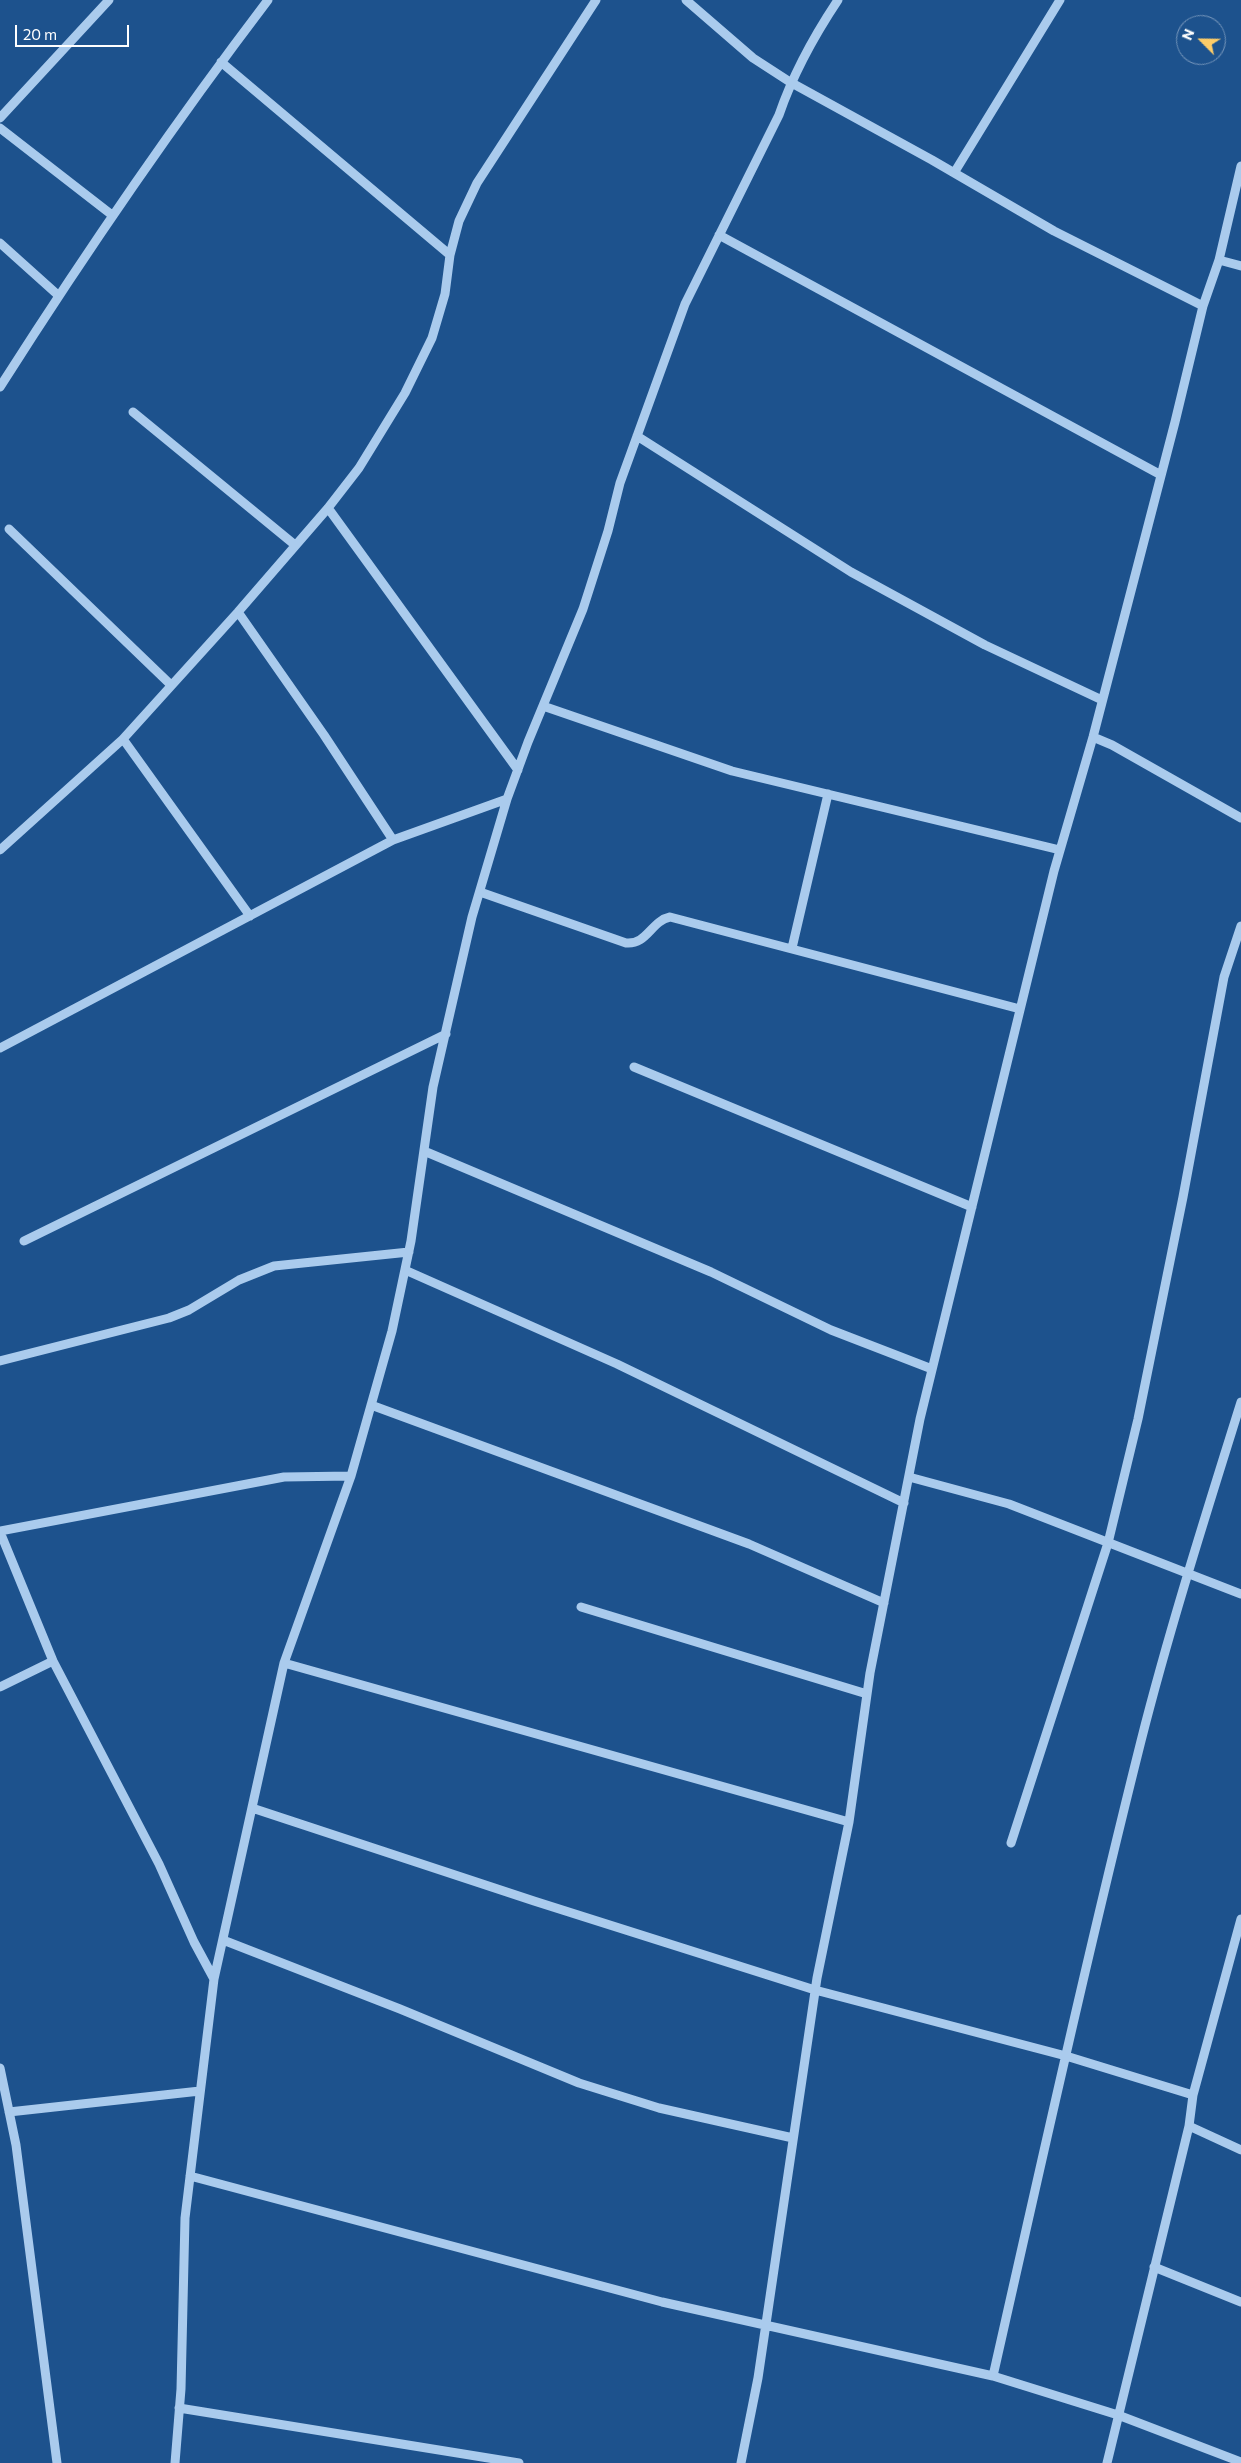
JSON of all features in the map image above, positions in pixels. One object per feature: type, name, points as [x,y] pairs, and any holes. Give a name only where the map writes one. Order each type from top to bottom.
[{"type":"street","points":[[0,118],[109,0]]},
{"type":"street","points":[[0,388],[112,215],[221,62],[268,0]]},
{"type":"street","points":[[0,850],[123,738],[238,612],[328,508],[364,459],[405,393],[432,338],[445,294],[450,255],[459,221],[477,183],[596,0]]},
{"type":"street","points":[[686,0],[753,58],[790,82],[1054,231],[1203,306]]},
{"type":"street","points":[[174,2463],[179,2408],[185,2218],[214,1979],[284,1663],[351,1476],[392,1332],[409,1252],[433,1087],[480,892],[507,799],[583,609],[608,531],[620,483],[685,304],[779,115],[790,82],[821,26],[838,0]]},
{"type":"street","points":[[954,173],[1060,0]]},
{"type":"street","points":[[221,62],[450,255]]},
{"type":"street","points":[[0,128],[112,215]]},
{"type":"street","points":[[741,2463],[766,2326],[815,1990],[848,1822],[867,1694],[884,1603],[932,1369],[1060,850],[1161,476],[1203,306],[1219,260],[1241,166]]},
{"type":"street","points":[[719,235],[1161,476]]},
{"type":"street","points":[[0,243],[59,296]]},
{"type":"street","points":[[1219,260],[1241,266]]},
{"type":"street","points":[[133,412],[295,545]]},
{"type":"street","points":[[638,436],[852,572],[986,645],[1102,700]]},
{"type":"street","points":[[328,508],[518,770]]},
{"type":"street","points":[[10,529],[171,686]]},
{"type":"street","points":[[238,612],[324,735],[393,840]]},
{"type":"street","points":[[543,706],[732,771],[1060,850]]},
{"type":"street","points":[[1092,737],[1112,745],[1241,818]]},
{"type":"street","points":[[123,738],[250,916]]},
{"type":"street","points":[[792,948],[828,794]]},
{"type":"street","points":[[0,1048],[393,840],[507,799]]},
{"type":"street","points":[[480,892],[626,944],[634,944],[642,940],[656,924],[670,917],[1020,1009]]},
{"type":"street","points":[[1011,1843],[1108,1543],[1144,1390],[1224,977],[1241,926]]},
{"type":"street","points":[[24,1242],[446,1034]]},
{"type":"street","points":[[634,1067],[972,1207]]},
{"type":"street","points":[[424,1151],[711,1272],[831,1330],[932,1369]]},
{"type":"street","points":[[0,1361],[170,1318],[202,1303],[239,1280],[274,1266],[409,1252]]},
{"type":"street","points":[[405,1270],[617,1364],[904,1502]]},
{"type":"street","points":[[993,2376],[1141,1740],[1188,1574],[1241,1402]]},
{"type":"street","points":[[371,1405],[749,1544],[884,1603]]},
{"type":"street","points":[[214,1979],[194,1942],[159,1864],[53,1661],[0,1532],[284,1478],[351,1476]]},
{"type":"street","points":[[909,1477],[1010,1504],[1241,1594]]},
{"type":"street","points":[[581,1607],[867,1694]]},
{"type":"street","points":[[0,1687],[53,1661]]},
{"type":"street","points":[[284,1663],[848,1822]]},
{"type":"street","points":[[252,1808],[553,1908],[815,1990],[1066,2056],[1193,2095]]},
{"type":"street","points":[[1107,2463],[1189,2126],[1193,2095],[1241,1919]]},
{"type":"street","points":[[223,1940],[400,2009],[579,2083],[659,2108],[793,2138]]},
{"type":"street","points":[[0,2068],[9,2112],[29,2242],[56,2463]]},
{"type":"street","points":[[9,2112],[200,2091]]},
{"type":"street","points":[[1189,2126],[1241,2150]]},
{"type":"street","points":[[190,2176],[633,2295],[993,2376],[1118,2415],[1241,2462]]},
{"type":"street","points":[[1154,2267],[1241,2302]]},
{"type":"street","points":[[179,2408],[519,2463]]}]
